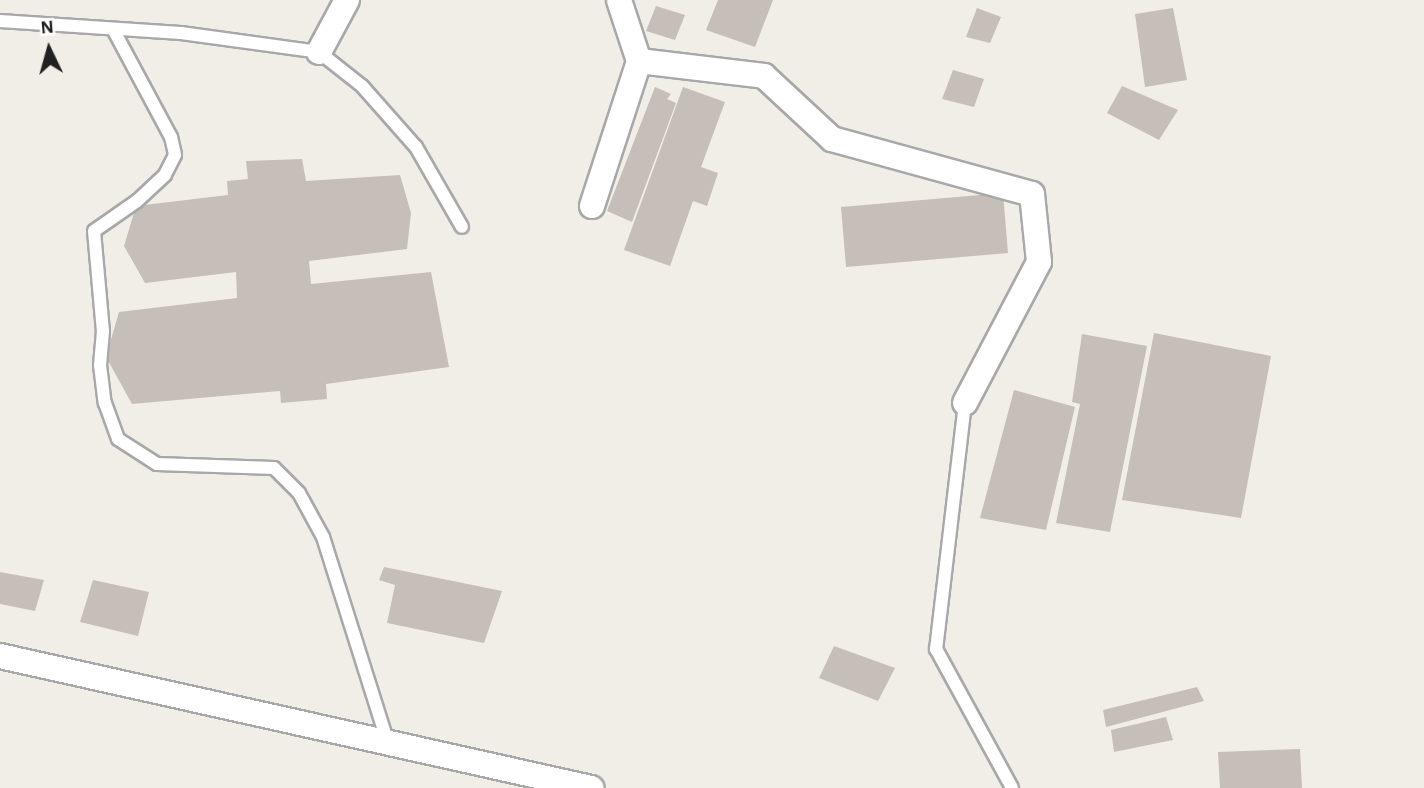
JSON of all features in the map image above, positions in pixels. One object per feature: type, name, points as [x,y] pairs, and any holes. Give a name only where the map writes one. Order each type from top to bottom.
[{"type":"street","points":[[319,52],[347,0]]},
{"type":"street","points":[[593,206],[639,61],[619,0]]},
{"type":"street","points":[[639,61],[764,76],[832,139],[1032,194],[1039,262],[965,403]]},
{"type":"street","points":[[0,656],[591,788]]},
{"type":"lane","points":[[0,22],[113,29],[319,52],[362,86],[416,147],[462,227]]},
{"type":"lane","points":[[113,29],[171,137],[175,155],[165,175],[137,201],[93,231],[103,331],[100,365],[105,403],[118,439],[157,464],[274,468],[299,493],[323,537],[388,743]]},
{"type":"lane","points":[[965,403],[936,649],[1012,788]]},
{"type":"building","points":[[718,0],[773,0],[755,47],[706,30]]},
{"type":"building","points":[[656,6],[685,15],[675,40],[646,31]]},
{"type":"building","points":[[977,8],[1001,17],[990,43],[966,37]]},
{"type":"building","points":[[1173,8],[1187,80],[1145,87],[1135,14]]},
{"type":"building","points":[[953,70],[984,79],[974,107],[942,99]]},
{"type":"building","points":[[1122,86],[1178,110],[1159,140],[1107,113]]},
{"type":"building","points":[[655,87],[671,94],[667,99],[676,103],[632,222],[607,211]]},
{"type":"building","points":[[683,87],[725,102],[701,167],[718,173],[707,206],[693,201],[670,266],[624,250]]},
{"type":"building","points":[[302,159],[306,181],[400,175],[411,213],[407,249],[309,261],[311,284],[431,272],[449,367],[326,384],[327,399],[281,403],[280,391],[132,404],[106,357],[119,312],[237,298],[236,272],[145,283],[124,246],[136,206],[228,195],[227,181],[248,179],[246,161]]},
{"type":"building","points":[[1003,193],[1008,253],[846,267],[841,207]]},
{"type":"building","points":[[1154,333],[1271,356],[1241,518],[1122,500]]},
{"type":"building","points":[[1082,334],[1147,346],[1110,532],[1056,523],[1080,404],[1072,402]]},
{"type":"building","points":[[1014,390],[1075,407],[1046,530],[980,518]]},
{"type":"building","points":[[384,567],[502,591],[484,643],[387,623],[395,585],[379,580]]},
{"type":"building","points":[[0,572],[44,580],[35,611],[0,604]]},
{"type":"building","points":[[93,580],[149,592],[138,636],[80,622]]},
{"type":"building","points":[[834,646],[895,668],[878,701],[819,678]]},
{"type":"building","points":[[1197,687],[1204,701],[1106,727],[1103,710]]},
{"type":"building","points":[[1166,717],[1173,740],[1114,752],[1111,730]]},
{"type":"building","points":[[1300,749],[1302,788],[1220,788],[1218,752]]}]
